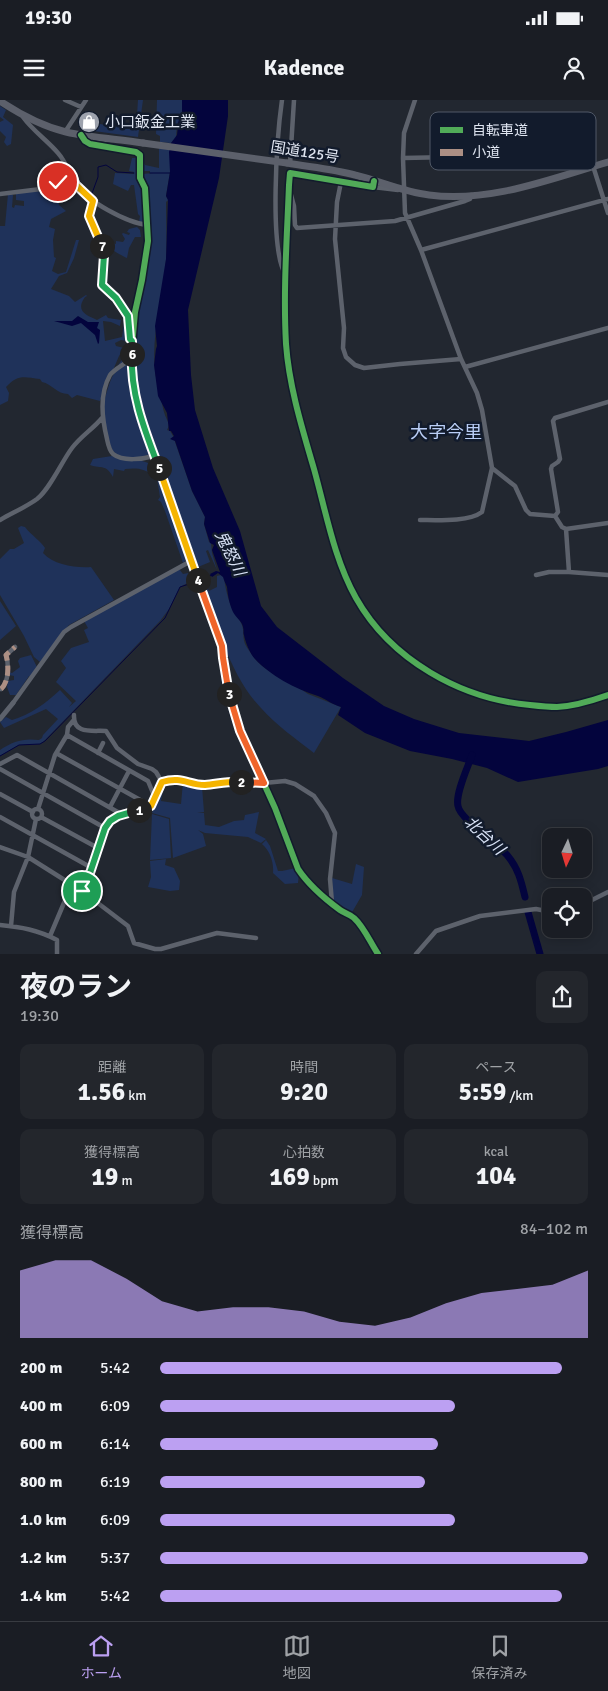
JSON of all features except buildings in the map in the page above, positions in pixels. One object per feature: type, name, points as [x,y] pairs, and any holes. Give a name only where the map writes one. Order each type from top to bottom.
[{"type":"highway","name":"国道125号","points":[[0,101],[22,115],[65,132],[341,171],[374,184],[441,196],[471,195],[517,188],[581,170]]},
{"type":"highway","name":"国道125号","points":[[596,166],[608,162]]},
{"type":"street","points":[[66,100],[81,107]]},
{"type":"street","points":[[65,132],[86,100]]},
{"type":"street","points":[[282,100],[278,134],[275,234],[286,275]]},
{"type":"street","points":[[289,163],[294,100]]},
{"type":"street","points":[[415,100],[404,133],[403,158],[406,218],[421,250],[461,359],[477,394],[482,410],[492,468],[482,512],[478,515],[447,520],[420,520]]},
{"type":"street","points":[[22,115],[30,126],[60,155],[76,185],[93,201],[122,217],[141,225],[148,225]]},
{"type":"street","points":[[81,135],[90,144],[136,152],[140,155],[140,178],[145,188],[148,225],[146,259],[135,312],[132,341],[136,403],[222,646],[226,682],[234,715],[275,808],[298,869],[304,878],[341,911],[352,916],[359,923],[378,954]]},
{"type":"street","points":[[403,158],[430,157]]},
{"type":"street","points":[[593,170],[606,199],[608,213]]},
{"type":"street","points":[[374,184],[341,182],[290,173],[289,185],[286,344],[291,382],[341,564],[356,599],[378,628],[402,652],[448,683],[472,694],[495,700],[554,707],[576,705],[608,695]]},
{"type":"street","points":[[0,194],[41,189],[72,176]]},
{"type":"street","points":[[341,182],[337,202],[336,252],[344,328],[344,354],[350,361],[361,368],[461,359]]},
{"type":"street","points":[[289,185],[297,228],[380,223],[406,218],[466,201],[470,199],[471,195]]},
{"type":"street","points":[[421,250],[606,199]]},
{"type":"street","points":[[93,201],[89,216],[103,249],[102,285],[116,298],[128,316],[130,339],[132,341]]},
{"type":"street","points":[[465,367],[608,328]]},
{"type":"street","points":[[132,358],[111,375],[102,403],[102,418],[109,447],[113,453],[120,457],[134,459],[154,456]]},
{"type":"street","points":[[569,572],[566,530],[556,516],[558,512],[551,469],[560,459],[553,421],[555,418],[608,402]]},
{"type":"street","points":[[0,520],[38,498],[62,464],[70,449],[78,440],[94,428],[102,418]]},
{"type":"street","points":[[492,468],[516,486],[526,510],[530,514],[556,516]]},
{"type":"street","points":[[566,530],[608,523]]},
{"type":"street","points":[[0,719],[64,632],[191,561]]},
{"type":"street","points":[[536,575],[549,572],[608,575]]},
{"type":"street","points":[[1,689],[6,684],[6,655],[15,647]]},
{"type":"street","points":[[11,926],[14,892],[28,857],[41,812],[38,810],[56,753],[67,735],[68,727],[73,721],[74,715]]},
{"type":"street","points":[[73,721],[82,730],[89,732],[106,731],[117,748],[138,764],[156,772],[162,782]]},
{"type":"street","points":[[67,735],[148,781],[155,798]]},
{"type":"street","points":[[98,752],[103,743]]},
{"type":"street","points":[[56,753],[151,806]]},
{"type":"street","points":[[0,764],[17,756],[123,815]]},
{"type":"street","points":[[0,769],[105,828]]},
{"type":"street","points":[[110,807],[129,771]]},
{"type":"street","points":[[162,782],[181,779],[204,785],[228,781],[290,782],[314,796],[326,813],[335,833],[330,879],[332,903]]},
{"type":"street","points":[[50,936],[69,890],[82,880],[92,868],[105,828],[110,821],[151,806],[162,782]]},
{"type":"street","points":[[0,794],[33,812]]},
{"type":"street","points":[[33,812],[38,810]]},
{"type":"street","points":[[33,812],[32,816],[98,848]]},
{"type":"street","points":[[0,817],[92,868]]},
{"type":"street","points":[[0,847],[28,857],[74,885],[128,926],[134,943],[156,951],[216,933],[256,938]]},
{"type":"street","points":[[592,900],[608,892]]},
{"type":"street","points":[[416,954],[436,931],[480,916],[536,909],[542,910]]},
{"type":"street","points":[[0,925],[27,928],[50,936],[57,940],[57,954]]},
{"type":"shaded area","points":[[138,100],[143,100],[138,137],[79,129],[95,128],[100,124],[136,130]]},
{"type":"shaded area","points":[[157,100],[182,100],[182,116],[177,124],[176,138],[171,143],[160,142],[160,136],[156,134]]},
{"type":"shaded area","points":[[0,106],[6,110],[3,117],[13,125],[11,144],[7,146],[4,142],[6,137],[0,131],[0,122],[4,120],[0,117]]},
{"type":"shaded area","points":[[159,148],[170,149],[170,172],[166,196],[168,200],[166,202],[166,260],[156,326],[155,374],[158,393],[168,423],[167,430],[173,436],[192,491],[205,517],[204,524],[209,542],[211,543],[217,570],[208,550],[206,551],[210,562],[198,567],[202,577],[200,578],[136,395],[134,349],[138,303],[145,274],[149,221],[147,187],[142,174],[153,173],[142,171],[142,159],[145,165],[159,168]]},
{"type":"shaded area","points":[[132,158],[139,158],[146,220],[144,222],[139,222],[140,216],[138,214],[134,185],[131,185],[128,191],[113,184],[115,173],[134,174],[134,172],[129,171]]},
{"type":"shaded area","points":[[52,186],[57,187],[59,205],[66,211],[51,219],[49,227],[55,229],[53,240],[54,257],[56,258],[52,271],[58,274],[66,272],[76,240],[79,240],[67,273],[59,276],[51,289],[69,296],[75,302],[86,295],[81,306],[83,312],[97,320],[106,315],[108,318],[121,320],[120,326],[103,321],[105,341],[122,337],[127,317],[131,345],[130,352],[124,363],[117,367],[127,352],[127,341],[121,340],[115,343],[116,346],[124,348],[100,401],[77,395],[72,398],[68,394],[64,394],[42,382],[40,379],[22,377],[14,380],[6,387],[9,393],[8,401],[0,405],[0,226],[5,226],[8,194],[13,195],[12,207],[14,208],[15,205],[24,206],[24,201],[16,200],[16,194]]},
{"type":"shaded area","points":[[137,227],[140,230],[141,237],[135,237],[129,248],[127,258],[111,249],[105,254],[100,239],[116,244],[116,241],[123,242],[125,239],[122,234],[129,235],[130,233],[127,232],[129,229]]},
{"type":"shaded area","points":[[130,363],[134,402],[151,452],[150,454],[133,458],[116,454],[110,445],[106,430],[104,408],[113,376],[117,371]]},
{"type":"shaded area","points":[[112,456],[149,463],[152,467],[153,477],[140,469],[125,469],[124,471],[114,469],[113,477],[108,470],[90,465],[93,459]]},
{"type":"shaded area","points":[[155,466],[188,558],[183,563],[165,511],[158,500],[160,497]]},
{"type":"shaded area","points":[[21,526],[25,527],[41,543],[45,548],[43,553],[53,560],[72,566],[91,567],[114,600],[69,625],[40,662],[34,657],[0,595],[0,559],[10,549],[14,549],[24,543],[18,528]]},
{"type":"shaded area","points":[[179,569],[183,574],[194,572],[197,580],[180,587],[169,609],[160,621],[44,741],[40,744],[19,745],[0,756],[0,750],[9,744],[28,739],[39,740],[58,719],[46,709],[4,728],[0,722],[6,717],[12,720],[31,712],[60,690],[72,703],[69,707],[76,701],[56,682],[66,668],[61,661],[71,648],[89,642],[84,630],[88,628],[84,621]]},
{"type":"shaded area","points":[[221,575],[224,577],[231,606],[242,624],[245,644],[258,662],[308,694],[341,707],[314,753],[267,714],[250,695],[241,681],[225,649],[202,583],[204,581],[209,591],[217,587],[217,576]]},
{"type":"shaded area","points":[[0,601],[16,626],[0,640]]},
{"type":"shaded area","points":[[31,655],[37,667],[16,695],[10,695],[7,687],[8,681],[14,680],[14,676],[9,675],[9,672],[12,673],[20,667],[18,661],[20,658]]},
{"type":"shaded area","points":[[183,782],[202,787],[204,812],[197,812],[204,813],[205,825],[219,827],[234,821],[244,820],[245,815],[259,812],[255,833],[266,839],[261,843],[248,837],[205,833],[198,830],[203,834],[206,846],[173,858],[170,818],[152,813],[164,784],[161,801],[181,804]]},
{"type":"shaded area","points":[[152,814],[169,819],[171,858],[150,860]]},
{"type":"shaded area","points":[[266,840],[270,846],[278,871],[296,868],[299,873],[298,883],[285,884],[273,873],[271,857],[262,844]]},
{"type":"shaded area","points":[[166,859],[165,865],[174,868],[180,881],[179,890],[170,891],[148,887],[151,877],[150,861]]},
{"type":"shaded area","points":[[356,864],[364,867],[362,895],[351,914],[342,910],[333,902],[332,878],[352,884]]},
{"type":"water","name":"鬼怒川","points":[[182,100],[228,100],[228,116],[219,178],[188,310],[191,375],[195,410],[213,468],[240,531],[261,606],[277,627],[343,678],[384,706],[414,719],[459,733],[529,741],[608,720],[608,766],[518,782],[487,768],[410,751],[365,733],[338,715],[341,707],[284,681],[268,671],[251,654],[245,641],[242,625],[232,609],[223,577],[218,573],[212,577],[210,574],[216,571],[220,572],[212,550],[214,545],[210,543],[204,524],[205,517],[192,491],[175,441],[170,439],[174,436],[169,431],[167,413],[158,396],[154,365],[157,346],[155,326],[166,259],[168,200],[166,196],[170,172],[169,152],[171,143],[177,135],[179,118],[182,116]]},
{"type":"water","points":[[78,316],[88,322],[99,322],[97,328],[100,330],[98,344],[95,335],[81,323],[72,326],[54,321],[72,321]]},
{"type":"waterway","points":[[91,196],[98,177],[98,167],[106,165],[117,172],[134,173]]},
{"type":"waterway","points":[[150,173],[170,173]]},
{"type":"waterway","points":[[203,579],[212,575]]},
{"type":"waterway","points":[[0,756],[19,745],[40,744],[45,741],[165,618],[180,587],[195,582]]},
{"type":"waterway","name":"北台川","points":[[472,755],[458,795],[458,806],[465,817],[511,860],[519,874],[525,897]]},
{"type":"waterway","name":"北台川","points":[[528,912],[540,954]]},
{"type":"marked path","points":[[1,689],[6,682],[8,673],[6,655],[15,647]]},
{"type":"cycle path","points":[[81,135],[90,144],[136,152],[140,155],[140,178],[145,188],[148,241],[135,312],[131,358],[134,389],[140,415],[222,646],[226,682],[234,715],[275,808],[298,869],[323,896],[358,922],[378,954]]},
{"type":"cycle path","points":[[374,181],[373,187],[290,173],[289,185],[285,304],[286,344],[290,375],[331,535],[348,583],[371,620],[388,640],[408,658],[454,685],[504,701],[547,707],[577,704],[608,695]]},
{"type":"place","name":"小口鈑金工業","points":[[89,122]]},
{"type":"district","name":"大字今里","points":[[446,432]]},
{"type":"route","points":[[58,182],[72,176],[81,191],[93,201],[89,216],[103,249],[102,285],[116,298],[128,316],[130,339],[132,341],[136,403],[222,646],[226,682],[240,731],[264,783],[228,781],[204,785],[181,779],[162,782],[151,806],[118,816],[107,824],[90,873],[74,885],[82,891]]}]
